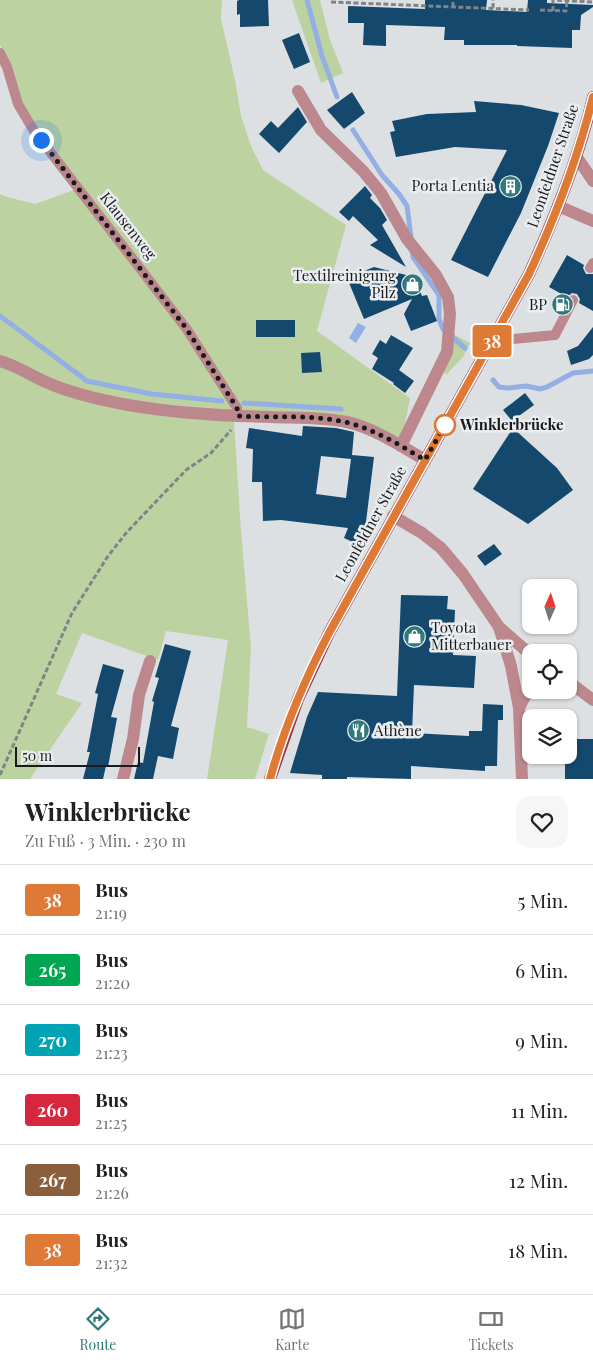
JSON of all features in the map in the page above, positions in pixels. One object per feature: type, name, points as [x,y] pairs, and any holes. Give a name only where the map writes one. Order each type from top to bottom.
[{"type":"main road","name":"Leonfeldner Straße","points":[[270,779],[291,718],[316,657],[529,274],[558,206],[576,156],[593,97]]},
{"type":"street","points":[[298,91],[322,130],[381,193],[407,239],[436,275],[448,297],[450,329],[447,352],[401,446]]},
{"type":"street","points":[[576,156],[593,181]]},
{"type":"street","points":[[558,206],[593,221]]},
{"type":"street","points":[[0,361],[15,366],[63,389],[105,401],[182,412],[312,418],[346,422],[387,438],[425,460]]},
{"type":"street","points":[[393,516],[422,532],[440,548],[463,574],[499,627],[522,647]]},
{"type":"street","points":[[499,627],[511,666],[519,708],[522,779]]},
{"type":"street","points":[[123,779],[133,739],[139,695],[150,661]]},
{"type":"street","points":[[577,688],[593,700]]},
{"type":"street","points":[[519,708],[524,699]]},
{"type":"lane","name":"Klausenweg","points":[[0,53],[7,67],[18,104],[34,131],[186,328],[237,408],[238,416]]},
{"type":"lane","points":[[492,341],[555,335],[573,300]]},
{"type":"path","points":[[453,0],[453,7]]},
{"type":"path","points":[[493,0],[493,8]]},
{"type":"path","points":[[552,11],[553,0],[593,2]]},
{"type":"path","points":[[540,10],[566,11],[567,0]]},
{"type":"path","points":[[332,2],[379,2],[529,10]]},
{"type":"path","points":[[0,775],[72,613],[108,556],[186,470],[211,453],[232,428],[238,416]]},
{"type":"green space","points":[[0,0],[222,0],[221,19],[241,116],[251,146],[263,170],[346,225],[317,331],[410,398],[403,434],[399,437],[243,410],[188,322],[51,147],[28,114],[20,97],[8,60],[0,45]]},
{"type":"green space","points":[[292,0],[320,0],[330,40],[343,73],[321,83]]},
{"type":"green space","points":[[74,190],[182,329],[230,405],[231,411],[116,399],[59,383],[0,356],[0,194],[35,204]]},
{"type":"green space","points":[[453,334],[470,343],[463,357],[447,374],[443,372]]},
{"type":"green space","points":[[0,365],[50,389],[234,421],[251,648],[247,727],[269,734],[255,779],[207,779],[228,640],[166,631],[158,660],[82,633],[56,694],[82,703],[30,779],[0,779]]},
{"type":"water","points":[[358,323],[366,327],[356,343],[349,338]]},
{"type":"building","points":[[268,0],[269,26],[240,27],[240,14],[237,15],[237,1]]},
{"type":"building","points":[[425,0],[487,0],[486,10],[527,12],[528,0],[547,0],[547,3],[593,5],[593,7],[581,15],[580,30],[572,30],[572,48],[464,45],[464,40],[444,40],[445,27],[386,25],[386,46],[363,45],[364,23],[348,23],[348,6],[425,9]]},
{"type":"building","points":[[299,33],[310,62],[294,69],[282,40]]},
{"type":"building","points":[[352,92],[365,113],[344,129],[327,110]]},
{"type":"building","points":[[474,101],[521,105],[559,113],[521,213],[488,277],[451,260],[507,150],[455,147],[396,157],[390,132],[395,131],[392,121],[427,114],[476,112]]},
{"type":"building","points":[[298,107],[307,122],[279,153],[259,134],[271,121],[278,128]]},
{"type":"building","points":[[365,186],[372,195],[370,198],[380,208],[387,220],[382,225],[406,267],[370,245],[378,240],[353,216],[349,221],[339,212]]},
{"type":"building","points":[[567,255],[584,265],[583,268],[586,274],[593,274],[593,311],[579,303],[580,299],[577,294],[572,293],[567,297],[549,287]]},
{"type":"building","points":[[374,267],[414,277],[422,296],[427,295],[437,321],[411,331],[404,314],[412,299],[364,319],[347,278]]},
{"type":"building","points":[[256,320],[295,320],[295,337],[256,337]]},
{"type":"building","points":[[593,327],[593,355],[589,359],[571,365],[567,351],[578,346]]},
{"type":"building","points":[[391,335],[413,348],[399,370],[414,381],[405,393],[394,383],[372,369],[378,358],[372,354],[380,340],[386,344]]},
{"type":"building","points":[[320,352],[322,372],[302,373],[301,353]]},
{"type":"building","points":[[525,393],[534,405],[512,421],[503,410]]},
{"type":"building","points":[[303,426],[336,428],[354,432],[352,455],[374,457],[365,530],[363,530],[357,544],[344,538],[348,528],[281,520],[263,521],[262,482],[252,482],[253,449],[246,448],[249,428],[302,436]],"holes":[[[321,456],[351,459],[346,498],[316,494]]]},
{"type":"building","points":[[513,428],[557,468],[573,490],[528,524],[473,489]]},
{"type":"building","points":[[494,544],[502,554],[485,566],[477,556]]},
{"type":"building","points":[[401,595],[448,596],[447,609],[455,610],[453,655],[476,656],[474,688],[414,685],[412,733],[469,736],[469,731],[482,731],[483,704],[503,705],[503,720],[498,720],[497,766],[485,766],[485,771],[411,766],[411,779],[347,777],[347,779],[322,779],[322,775],[290,773],[307,717],[318,692],[397,696]]},
{"type":"building","points":[[165,644],[191,651],[171,726],[179,728],[173,759],[158,756],[153,779],[134,779],[138,762],[143,763],[154,702],[152,701],[159,678],[155,677]]},
{"type":"building","points":[[103,664],[124,670],[111,717],[117,718],[108,767],[106,766],[103,779],[83,779],[90,752],[87,752],[98,694],[95,693]]},
{"type":"building","points":[[577,739],[593,739],[593,779],[565,779],[565,764],[577,764]]},
{"type":"waterway","points":[[307,0],[322,56],[337,97]]},
{"type":"waterway","points":[[353,130],[382,175],[407,206],[411,237]]},
{"type":"waterway","points":[[412,250],[413,257],[439,295],[439,319],[443,329],[465,348]]},
{"type":"waterway","points":[[0,316],[87,381],[152,394],[222,401]]},
{"type":"waterway","points":[[493,380],[499,387],[526,386],[540,389],[573,373],[593,371]]},
{"type":"waterway","points":[[244,403],[341,409]]},
{"type":"bus line","name":"38","points":[[270,779],[303,686],[316,657],[529,274],[573,166],[593,97]]},
{"type":"place","name":"Porta Lentia","points":[[510,186]]},
{"type":"place","name":"Textilreinigung Pilz","points":[[412,285]]},
{"type":"place","name":"BP","points":[[563,305]]},
{"type":"place","name":"Winklerbrücke","points":[[445,425]]},
{"type":"place","name":"Toyota Mitterbauer","points":[[415,637]]},
{"type":"place","name":"Athène","points":[[358,731]]},
{"type":"route","points":[[41,140],[201,349],[237,408],[238,416],[312,418],[346,422],[387,438],[425,460],[445,425]]}]
